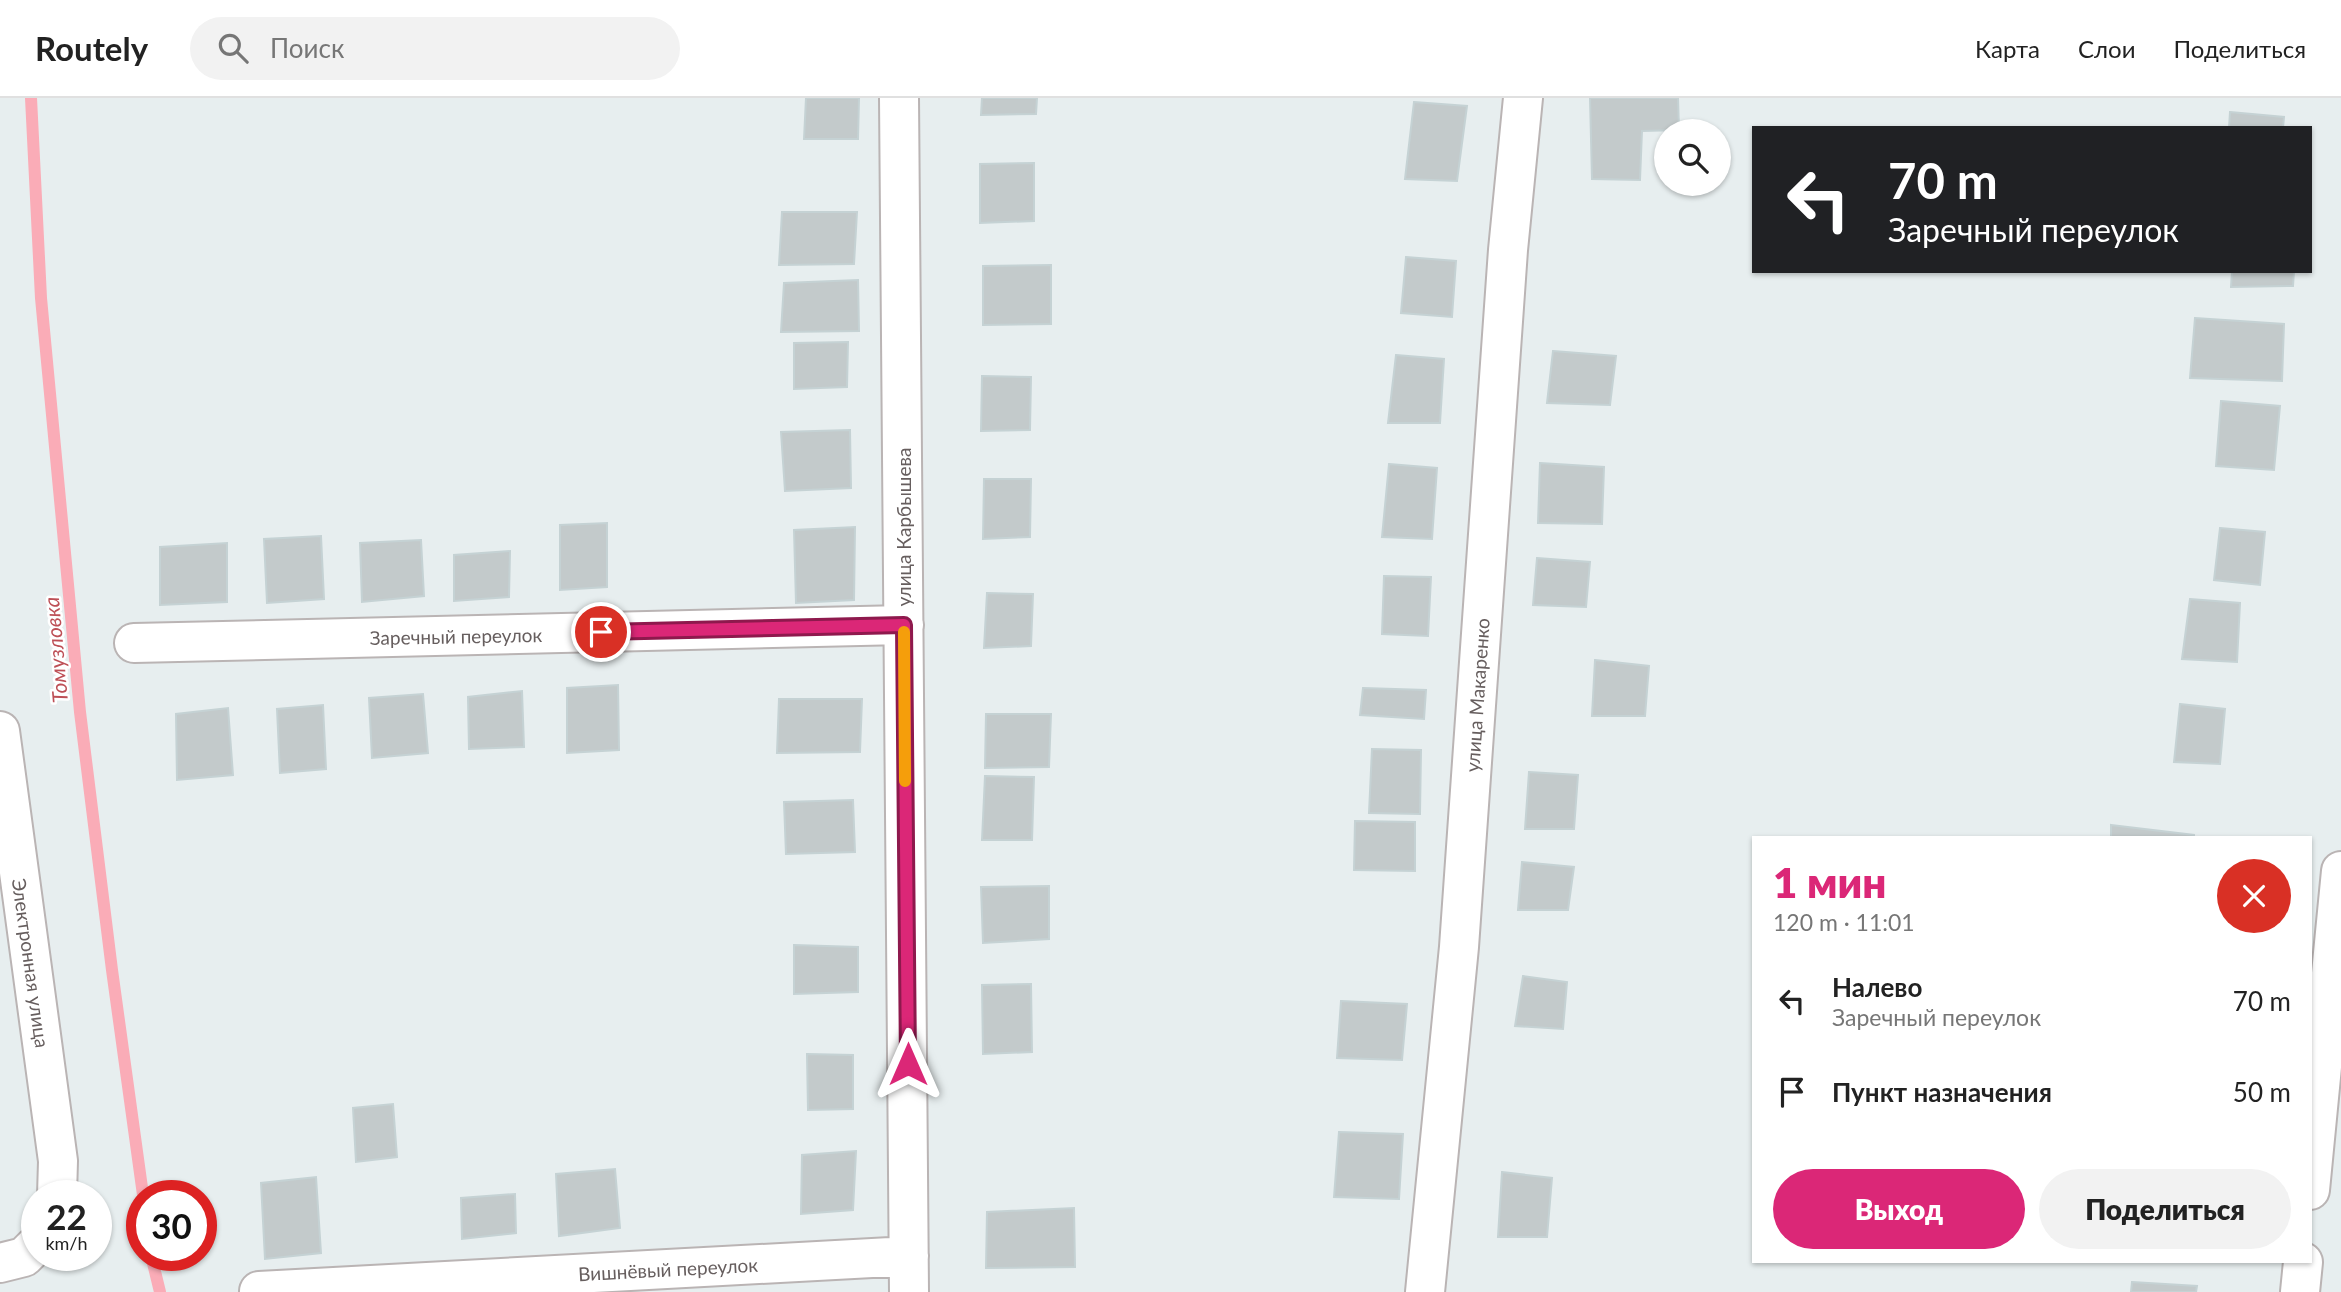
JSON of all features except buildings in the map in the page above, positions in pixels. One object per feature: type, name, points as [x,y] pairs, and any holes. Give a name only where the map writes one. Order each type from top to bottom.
[{"type":"street","name":"улица Карбышева","points":[[899,98],[909,1274]]},
{"type":"street","name":"улица Макаренко","points":[[1425,1292],[1459,947],[1507,264],[1523,98]]},
{"type":"street","name":"Заречный переулок","points":[[134,643],[904,625]]},
{"type":"street","name":"Электронная улица","points":[[0,731],[58,1161],[57,1180]]},
{"type":"street","points":[[2312,1169],[2341,871]]},
{"type":"street","points":[[0,1263],[21,1258]]},
{"type":"street","points":[[2300,1292],[2303,1263]]},
{"type":"street","name":"Вишнёвый переулок","points":[[259,1291],[909,1274]]},
{"type":"waterway","name":"Томузловка","points":[[31,98],[41,298],[80,712],[141,1180]]},
{"type":"waterway","name":"Томузловка","points":[[155,1271],[160,1292]]},
{"type":"slow traffic","points":[[904,632],[905,781]]},
{"type":"route","points":[[601,632],[904,625],[908,1064]]}]
